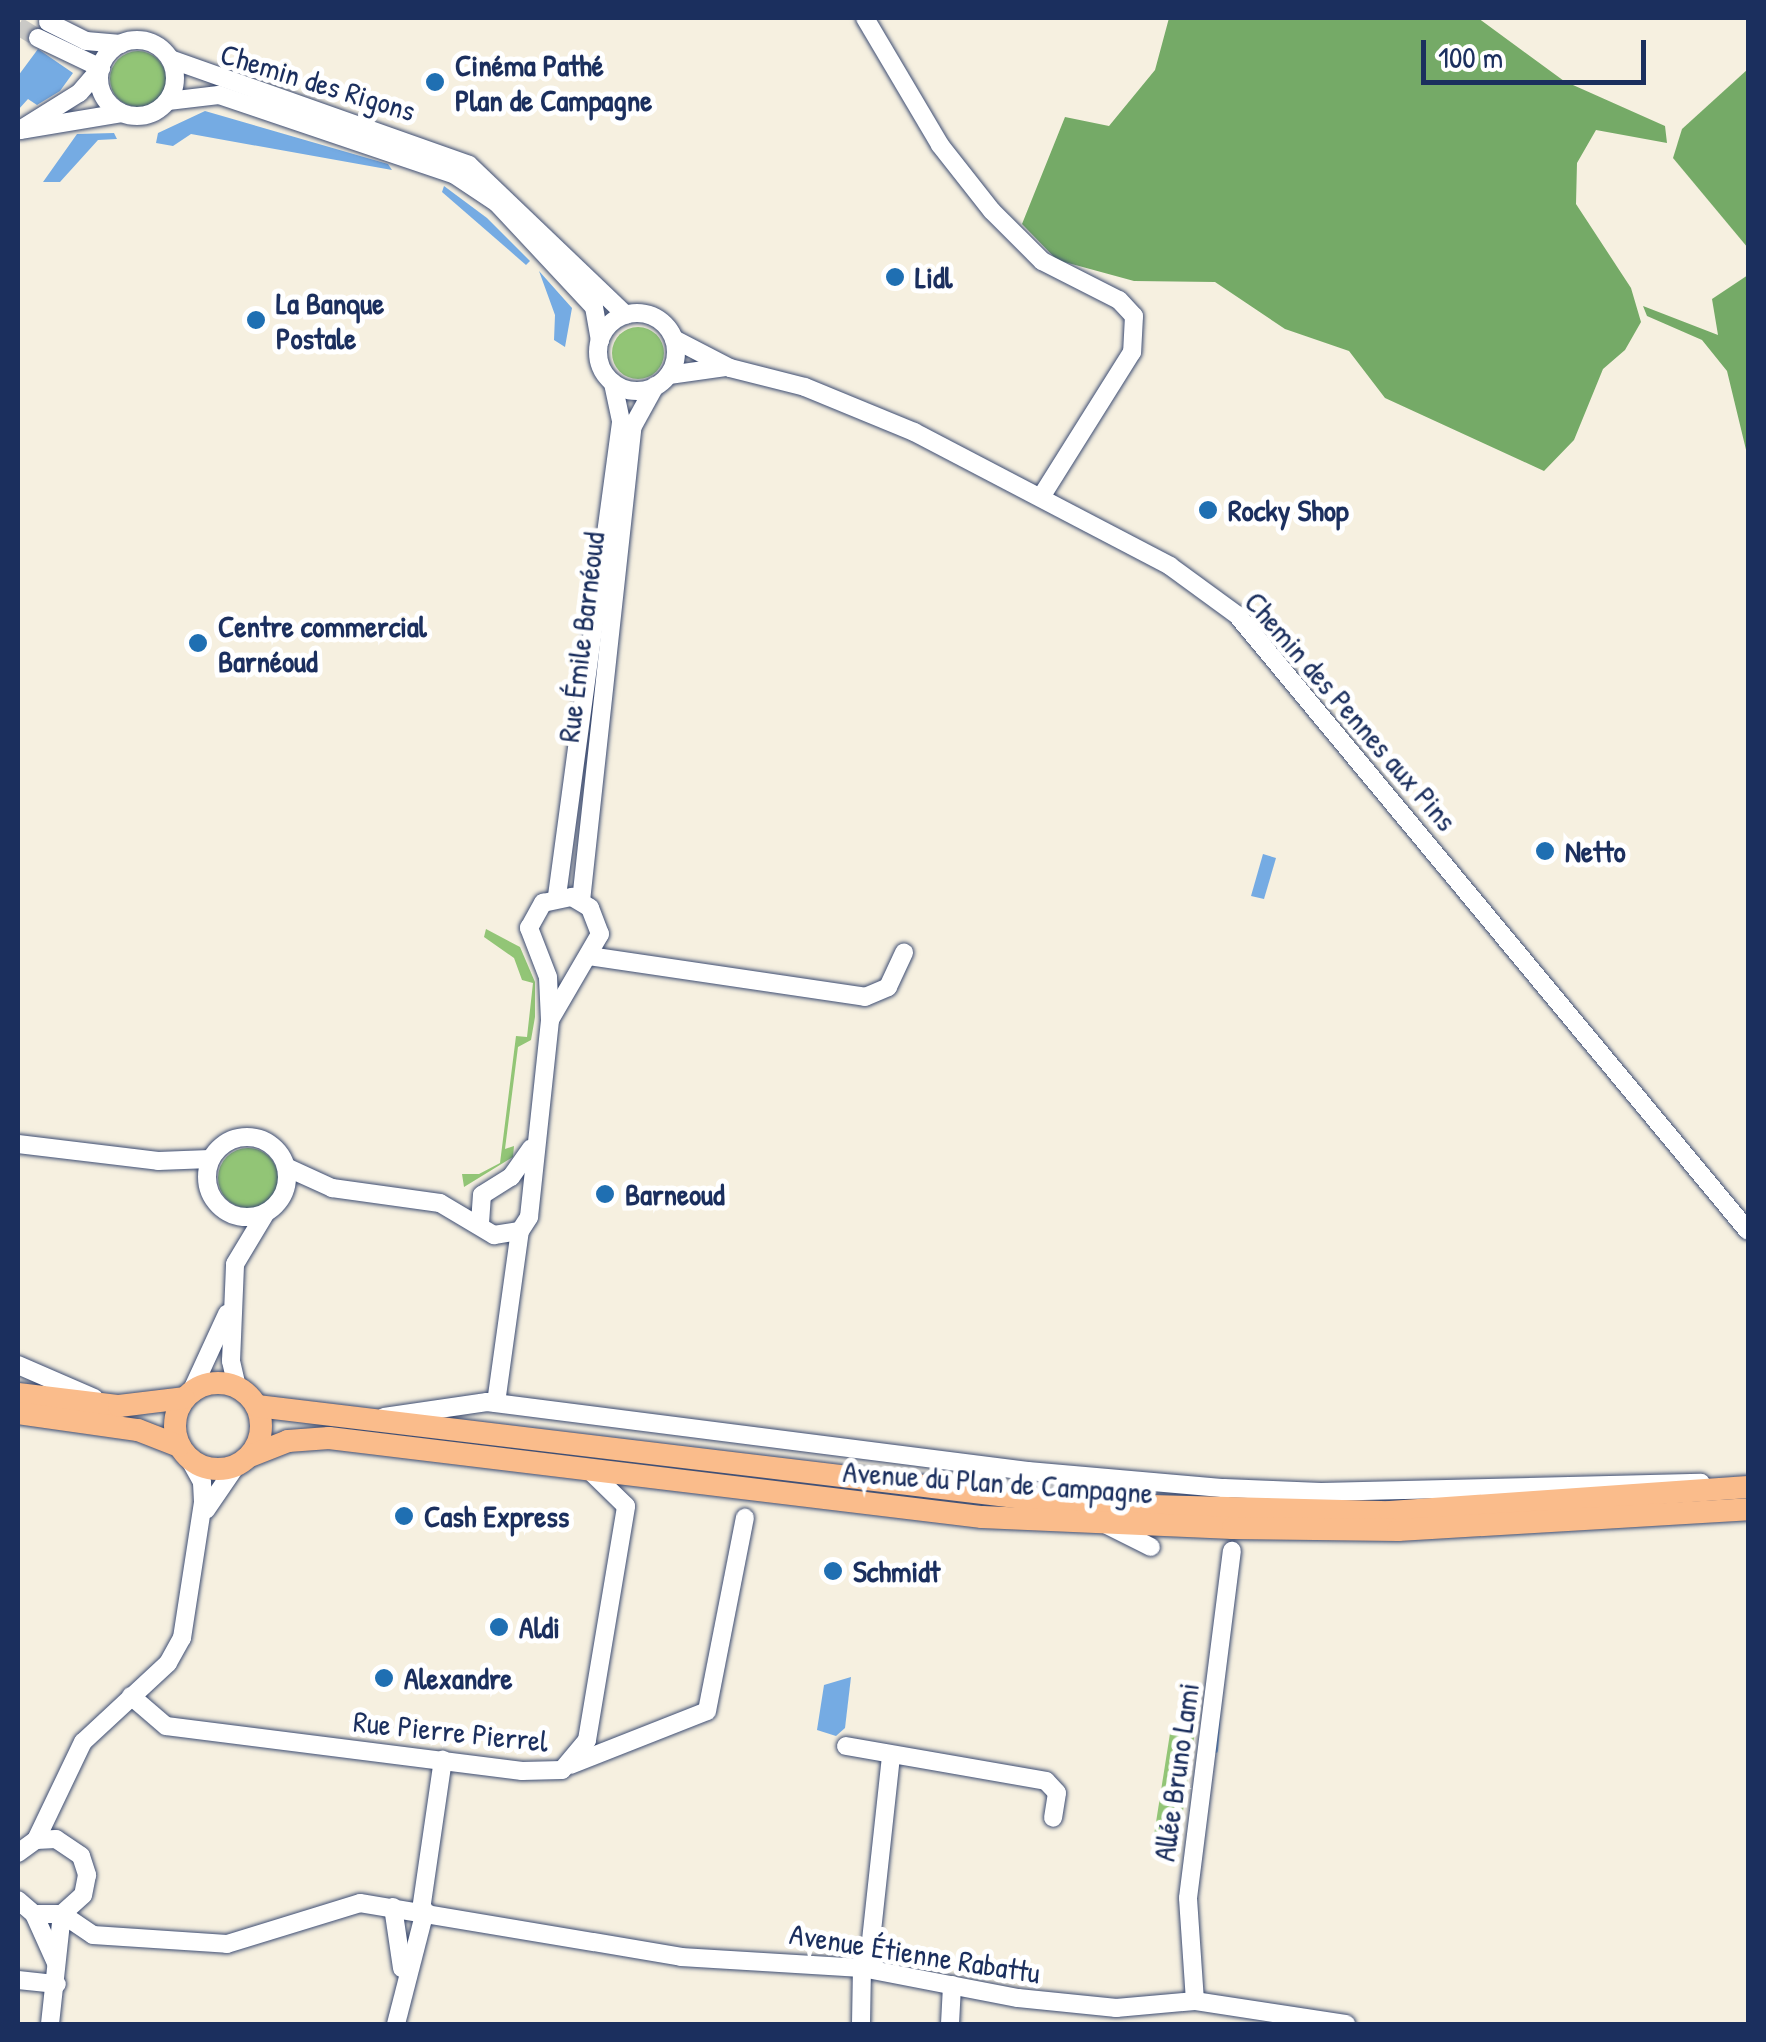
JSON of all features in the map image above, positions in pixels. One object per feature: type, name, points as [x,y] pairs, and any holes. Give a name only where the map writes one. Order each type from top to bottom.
[{"type":"main road","points":[[18,1394],[108,1405],[188,1394],[214,1382],[238,1387],[256,1406],[262,1426],[243,1460],[216,1469],[138,1430],[18,1413]]},
{"type":"main road","points":[[184,1452],[175,1416],[188,1394]]},
{"type":"main road","name":"Avenue du Plan de Campagne","points":[[256,1406],[364,1422],[1074,1504],[1390,1512],[1747,1494]]},
{"type":"main road","name":"Avenue du Plan de Campagne","points":[[243,1460],[288,1441],[329,1438],[966,1516],[1398,1530],[1747,1494]]},
{"type":"street","points":[[865,18],[940,145],[992,211],[1042,261],[1119,300],[1134,316],[1132,352],[1041,498]]},
{"type":"street","points":[[19,131],[122,113],[144,116],[168,101],[176,80],[170,59],[146,41],[86,41],[43,30],[101,68]]},
{"type":"street","points":[[19,131],[79,93],[122,44]]},
{"type":"street","name":"Chemin des Rigons","points":[[170,59],[469,165],[626,314]]},
{"type":"street","points":[[101,68],[101,90],[122,113]]},
{"type":"street","name":"Chemin des Rigons","points":[[168,101],[219,95],[455,175],[497,203],[594,307],[600,340]]},
{"type":"street","points":[[626,314],[657,318],[674,339],[662,380],[634,390],[613,382],[599,361],[600,340],[626,314]]},
{"type":"street","name":"Chemin des Pennes aux Pins","points":[[674,339],[730,368],[862,408],[1170,566],[1238,614],[1748,1232]]},
{"type":"street","name":"Chemin des Pennes aux Pins","points":[[662,380],[730,368]]},
{"type":"street","name":"Rue Émile Barnéoud","points":[[582,901],[633,426],[662,380]]},
{"type":"street","name":"Rue Émile Barnéoud","points":[[530,1208],[550,1020],[541,957],[530,938],[532,918],[557,896],[621,421],[613,382]]},
{"type":"street","points":[[557,896],[582,901],[600,934],[642,963]]},
{"type":"street","name":"Rue Émile Barnéoud","points":[[550,1020],[600,934]]},
{"type":"street","points":[[541,957],[560,966],[585,959],[642,963],[865,997],[888,986],[904,953]]},
{"type":"street","points":[[206,1180],[210,1159],[225,1142],[247,1136],[273,1146],[286,1168],[332,1188],[440,1202],[482,1194],[502,1184],[534,1143]]},
{"type":"street","points":[[18,1144],[158,1161],[210,1159]]},
{"type":"street","points":[[158,1161],[206,1180],[226,1212],[236,1258],[230,1304],[238,1387]]},
{"type":"street","points":[[282,1198],[286,1168]]},
{"type":"street","points":[[496,1404],[520,1231],[530,1208],[523,1192],[502,1184]]},
{"type":"street","points":[[236,1258],[264,1214],[282,1198],[332,1188]]},
{"type":"street","points":[[480,1222],[482,1194]]},
{"type":"street","points":[[440,1202],[480,1222],[494,1235],[520,1231]]},
{"type":"street","points":[[226,1212],[264,1214]]},
{"type":"street","points":[[188,1394],[230,1304]]},
{"type":"street","points":[[18,1366],[108,1405]]},
{"type":"street","points":[[364,1422],[454,1402],[496,1404],[1028,1471],[1320,1492],[1666,1480],[1747,1494]]},
{"type":"street","points":[[184,1452],[202,1482],[201,1530]]},
{"type":"street","points":[[18,1853],[36,1840],[90,1734],[178,1646],[201,1530],[213,1492],[243,1460]]},
{"type":"street","points":[[1028,1471],[1074,1504]]},
{"type":"street","name":"Rue Pierre Pierrel","points":[[132,1696],[166,1726],[548,1773],[570,1766],[587,1740],[626,1506],[591,1472]]},
{"type":"street","points":[[570,1766],[707,1711],[745,1518]]},
{"type":"street","points":[[1102,1522],[1151,1547]]},
{"type":"street","name":"Allée Bruno Lami","points":[[1195,2001],[1188,1898],[1232,1551]]},
{"type":"street","points":[[846,1746],[1046,1781],[1057,1793],[1053,1818]]},
{"type":"street","points":[[861,2024],[892,1757]]},
{"type":"street","points":[[396,2024],[422,1910],[443,1760]]},
{"type":"street","points":[[66,1782],[65,1824],[86,1865],[83,1895],[101,1936]]},
{"type":"street","points":[[36,1840],[56,1839],[74,1848]]},
{"type":"street","points":[[50,2024],[62,1914],[83,1895]]},
{"type":"street","points":[[18,1900],[34,1914],[54,1950],[57,1980]]},
{"type":"street","name":"Avenue Étienne Rabattu","points":[[101,1936],[238,1943],[345,1906],[393,1907],[681,1957],[865,1968],[1148,2016],[1195,2001],[1346,2024]]},
{"type":"street","points":[[393,1907],[404,1978]]},
{"type":"street","points":[[34,1914],[62,1914],[101,1936]]},
{"type":"street","points":[[57,1980],[70,1952],[101,1936]]},
{"type":"street","points":[[18,1980],[57,1980]]},
{"type":"street","points":[[950,2024],[952,1985]]},
{"type":"green space","points":[[1169,18],[1478,18],[1564,81],[1665,126],[1667,143],[1596,130],[1577,163],[1576,204],[1631,288],[1641,322],[1625,350],[1603,369],[1574,440],[1544,471],[1385,398],[1349,351],[1285,329],[1215,282],[1134,281],[1057,260],[1022,224],[1065,117],[1109,126],[1155,70]]},
{"type":"green space","points":[[138,51],[158,59],[166,79],[158,99],[138,107],[118,99],[110,79],[118,59]]},
{"type":"green space","points":[[1748,69],[1748,248],[1673,158],[1682,129]]},
{"type":"green space","points":[[1748,275],[1748,458],[1727,371],[1702,340],[1647,316],[1643,306],[1718,335],[1712,299]]},
{"type":"green space","points":[[638,327],[657,334],[664,353],[657,372],[638,379],[619,372],[612,353],[619,334]]},
{"type":"green space","points":[[486,929],[520,947],[535,982],[535,1017],[531,1040],[518,1047],[505,1149],[514,1146],[513,1157],[464,1187],[462,1174],[479,1174],[500,1163],[516,1036],[527,1037],[533,983],[522,980],[514,958],[484,937]]},
{"type":"green space","points":[[248,1148],[269,1157],[278,1178],[269,1199],[248,1208],[227,1199],[218,1178],[227,1157]]},
{"type":"green space","points":[[1171,1727],[1195,1731],[1179,1838],[1154,1835]]},
{"type":"water","points":[[38,49],[73,73],[60,91],[37,105],[28,99],[18,110],[18,76]]},
{"type":"water","points":[[205,111],[388,164],[392,170],[191,134],[173,146],[156,143],[158,133]]},
{"type":"water","points":[[114,133],[117,139],[98,140],[60,182],[43,182],[77,134]]},
{"type":"water","points":[[444,186],[487,218],[530,261],[526,265],[442,192]]},
{"type":"water","points":[[539,271],[572,308],[565,347],[554,340],[555,315]]},
{"type":"water","points":[[1263,854],[1276,858],[1264,899],[1251,896]]},
{"type":"water","points":[[851,1677],[845,1728],[836,1736],[817,1730],[824,1685]]},
{"type":"waterway","points":[[1215,1750],[1217,1719]]},
{"type":"tunnel","points":[[18,26],[38,38]]},
{"type":"place","name":"Cinéma Pathé Plan de Campagne","points":[[435,82]]},
{"type":"place","name":"Lidl","points":[[895,277]]},
{"type":"place","name":"La Banque Postale","points":[[256,320]]},
{"type":"place","name":"Rocky Shop","points":[[1208,510]]},
{"type":"place","name":"Centre commercial Barnéoud","points":[[198,643]]},
{"type":"place","name":"Netto","points":[[1545,851]]},
{"type":"place","name":"Barneoud","points":[[605,1194]]},
{"type":"place","name":"Cash Express","points":[[404,1516]]},
{"type":"place","name":"Schmidt","points":[[833,1571]]},
{"type":"place","name":"Aldi","points":[[499,1627]]},
{"type":"place","name":"Alexandre","points":[[384,1678]]}]
